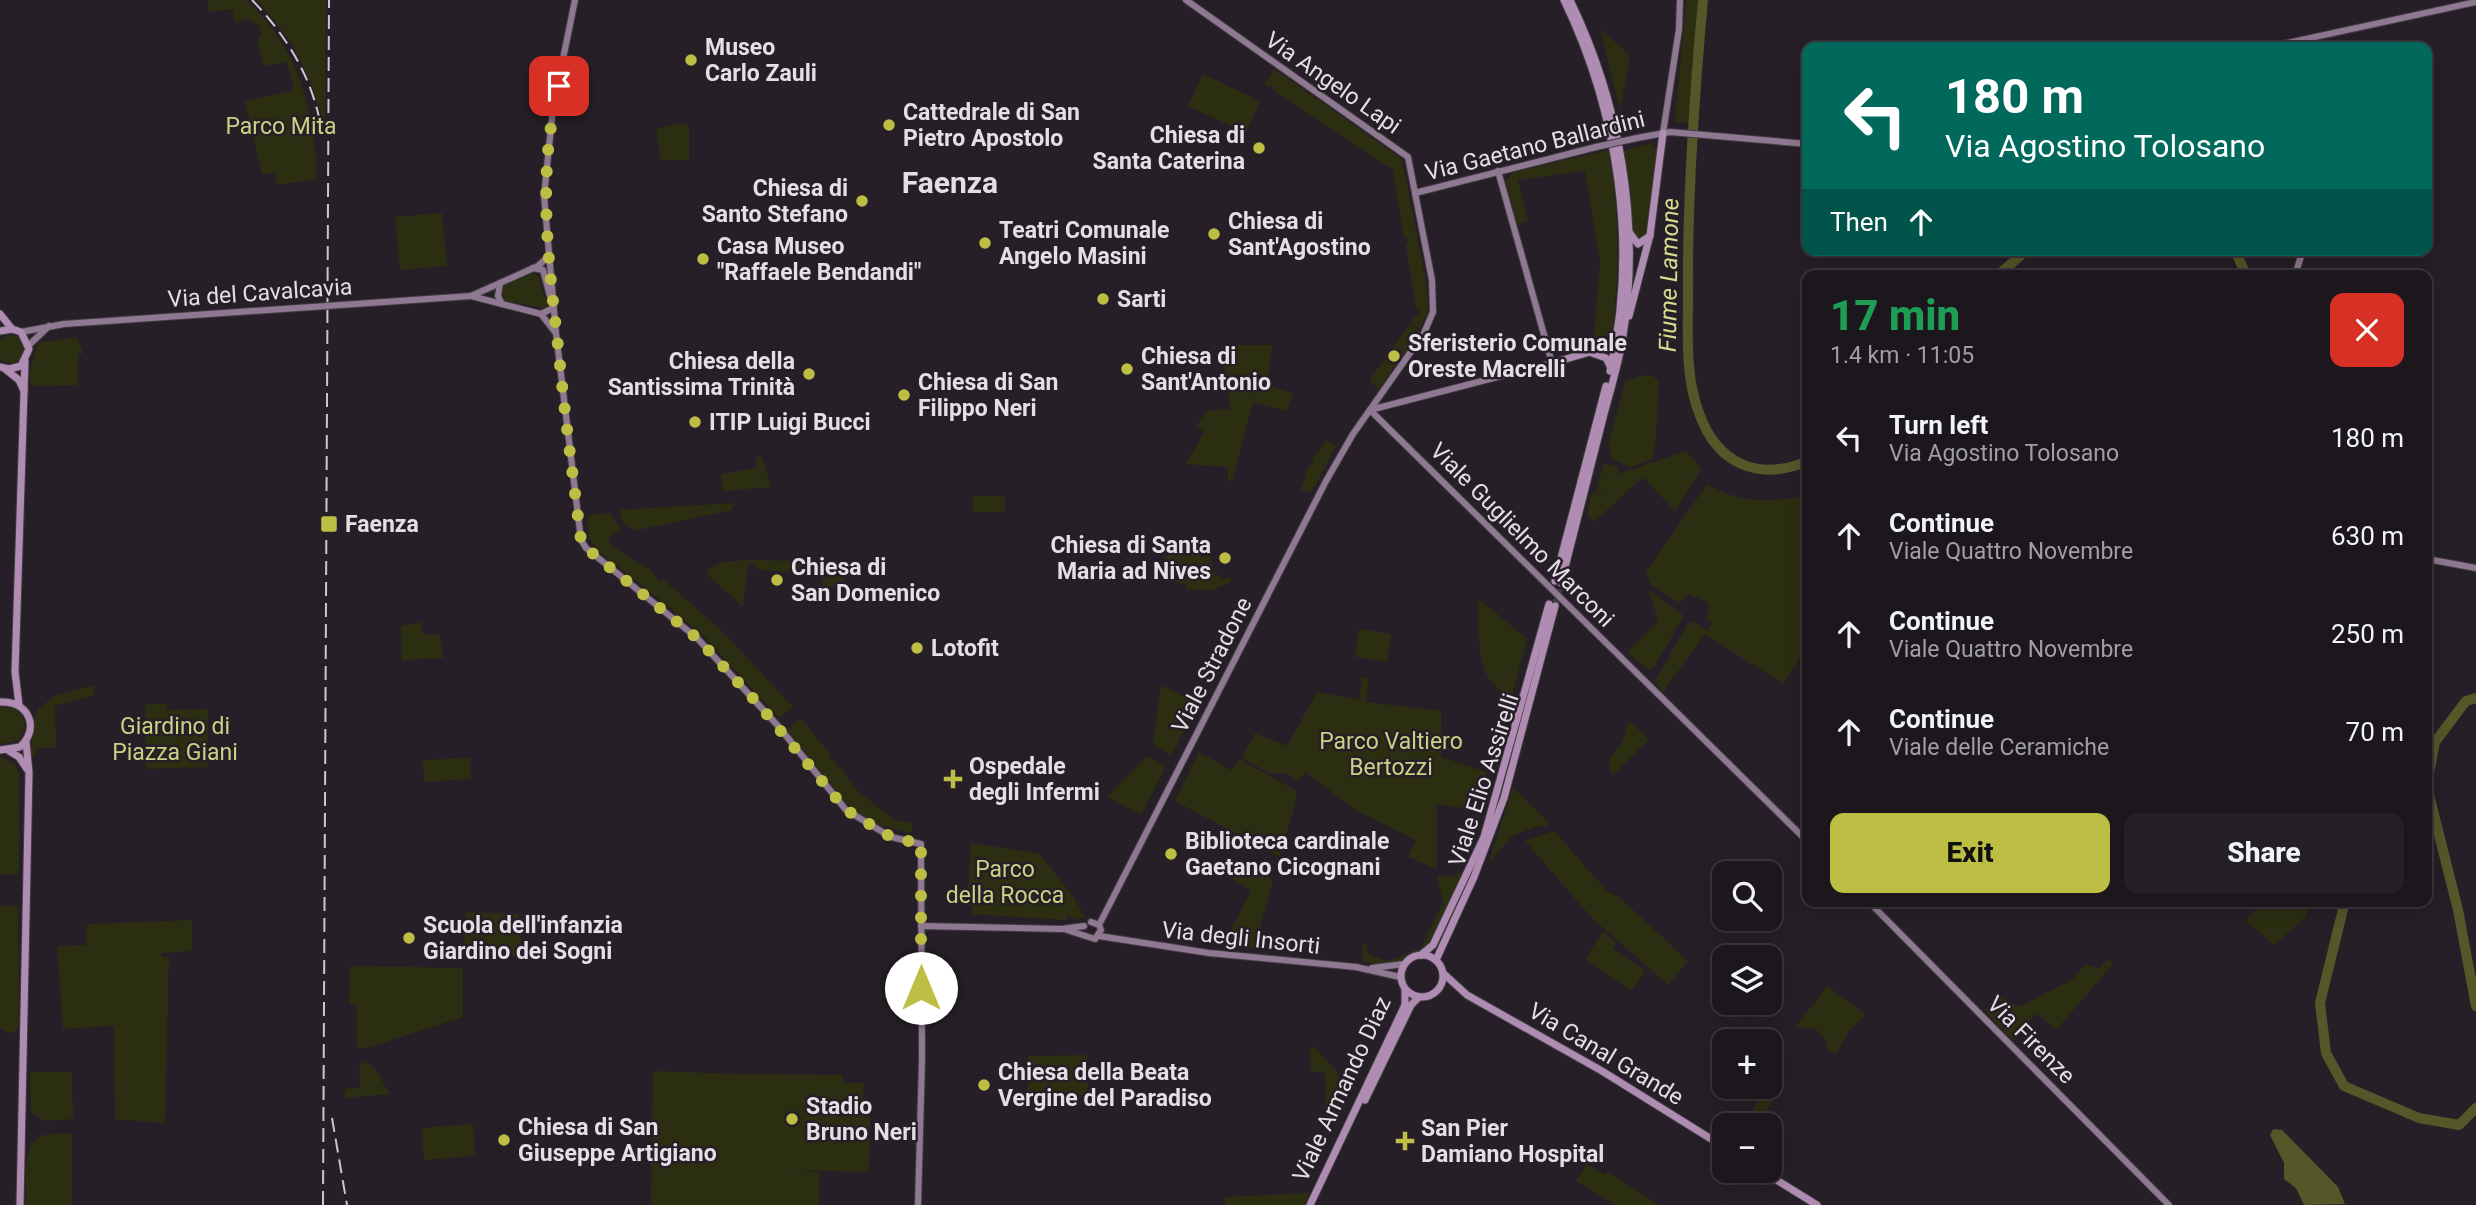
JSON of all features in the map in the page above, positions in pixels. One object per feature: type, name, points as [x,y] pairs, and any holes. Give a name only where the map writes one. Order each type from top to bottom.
[{"type":"main road","points":[[575,0],[546,157],[544,195],[555,333],[581,540],[586,548],[697,638],[760,706],[846,810],[891,837],[921,844],[918,1205]]},
{"type":"main road","name":"Via Angelo Lapi","points":[[1186,0],[1408,157],[1432,280],[1433,312],[1424,333],[1370,410]]},
{"type":"main road","points":[[1564,0],[1591,63],[1614,149],[1621,215],[1618,327],[1611,368],[1558,582],[1650,236],[1667,132],[1681,0]]},
{"type":"main road","points":[[1570,0],[1596,59],[1619,144],[1629,231],[1623,337]]},
{"type":"main road","points":[[2292,42],[2476,2]]},
{"type":"main road","name":"Via Gaetano Ballardini","points":[[1415,193],[1596,147],[1667,132],[1802,143]]},
{"type":"main road","points":[[1498,172],[1552,363]]},
{"type":"main road","points":[[1629,231],[1638,244],[1650,236]]},
{"type":"main road","name":"Via del Cavalcavia","points":[[471,296],[533,268],[549,256]]},
{"type":"main road","points":[[533,268],[543,270],[546,289],[553,305]]},
{"type":"main road","points":[[501,282],[498,296],[502,304]]},
{"type":"main road","name":"Via del Cavalcavia","points":[[21,332],[51,325],[471,296],[541,314]]},
{"type":"main road","points":[[553,305],[541,314],[555,333]]},
{"type":"main road","points":[[0,314],[6,317],[12,329]]},
{"type":"main road","points":[[19,705],[2,702],[12,688],[15,671],[25,362],[29,345],[51,325]]},
{"type":"main road","points":[[1370,410],[1592,353],[1611,343],[1618,327]]},
{"type":"main road","points":[[0,331],[12,329],[21,332],[29,345]]},
{"type":"main road","points":[[1592,353],[1606,358],[1611,368]]},
{"type":"main road","points":[[2,368],[15,368],[25,362]]},
{"type":"main road","points":[[2,368],[13,373],[24,392]]},
{"type":"main road","points":[[1385,387],[1388,396],[1395,402]]},
{"type":"main road","name":"Viale Stradone","points":[[1100,930],[1102,913],[1359,421],[1370,410]]},
{"type":"main road","name":"Viale Guglielmo Marconi","points":[[1370,410],[1802,836]]},
{"type":"main road","points":[[2432,560],[2476,568]]},
{"type":"main road","name":"Viale Elio Assirelli","points":[[1421,955],[1433,945],[1484,837],[1552,605],[1504,798],[1474,877],[1436,960]]},
{"type":"main road","points":[[15,671],[19,705],[31,722],[26,741],[29,772],[20,1205]]},
{"type":"main road","points":[[9,751],[26,741]]},
{"type":"main road","points":[[0,750],[9,751],[19,757],[29,772]]},
{"type":"main road","name":"Via Firenze","points":[[1874,907],[2169,1205]]},
{"type":"main road","name":"Viale Stradone","points":[[1084,926],[1102,913]]},
{"type":"main road","points":[[1062,929],[1084,934],[1089,939],[1100,930],[1091,922]]},
{"type":"main road","points":[[920,926],[1062,929],[1084,926],[1084,934]]},
{"type":"main road","name":"Via degli Insorti","points":[[1100,930],[1112,940],[1367,968],[1401,977]]},
{"type":"main road","points":[[1421,955],[1436,960],[1443,973],[1440,988],[1432,995],[1419,998],[1405,989],[1401,977],[1404,964],[1421,955]]},
{"type":"main road","name":"Via degli Insorti","points":[[1367,968],[1404,964]]},
{"type":"main road","name":"Via Canal Grande","points":[[1443,973],[1468,995]]},
{"type":"main road","name":"Via Canal Grande","points":[[1440,988],[1448,986],[1468,995],[1602,1071],[1712,1140]]},
{"type":"main road","name":"Viale Armando Diaz","points":[[1315,1205],[1405,1005],[1405,989]]},
{"type":"main road","name":"Viale Armando Diaz","points":[[1310,1205],[1411,1005],[1419,998]]},
{"type":"main road","points":[[1781,1183],[1817,1205]]},
{"type":"green space","name":"Parco Mita","points":[[208,0],[246,0],[279,38],[291,59],[307,105],[316,154],[317,179],[277,185],[274,172],[262,175],[245,101],[294,90],[287,62],[264,66],[257,41],[261,33],[259,25],[247,19],[235,23],[232,9],[209,12]]},
{"type":"green space","points":[[256,0],[326,0],[325,131],[315,94],[300,60],[281,29]]},
{"type":"green space","points":[[1686,0],[1698,0],[1691,123],[1675,122]]},
{"type":"green space","points":[[1600,29],[1630,55],[1620,110]]},
{"type":"green space","points":[[1274,69],[1402,159],[1426,281],[1428,311],[1420,329],[1410,322],[1420,311],[1416,307],[1406,245],[1409,240],[1404,236],[1394,168],[1388,167],[1274,91],[1273,87],[1264,85]]},
{"type":"green space","points":[[1203,74],[1260,101],[1246,133],[1188,106]]},
{"type":"green space","points":[[678,123],[689,126],[689,160],[661,160],[656,129]]},
{"type":"green space","points":[[1651,143],[1658,151],[1645,237],[1639,241],[1633,237],[1623,151]]},
{"type":"green space","points":[[1609,150],[1617,227],[1614,320],[1610,339],[1604,344],[1593,346],[1600,261],[1585,171],[1518,180],[1528,222],[1517,224],[1506,181],[1514,172]]},
{"type":"green space","points":[[442,213],[447,266],[400,270],[395,217]]},
{"type":"green space","points":[[534,273],[540,277],[548,303],[545,308],[505,301],[501,292],[504,285]]},
{"type":"green space","name":"Sferisterio Comunale Oreste Macrelli","points":[[1410,324],[1420,331],[1379,389],[1369,381]]},
{"type":"green space","points":[[6,336],[16,336],[24,344],[24,354],[16,362],[6,362],[-1,356],[-1,342]]},
{"type":"green space","points":[[77,337],[83,354],[78,354],[78,385],[31,386],[29,375],[38,343]]},
{"type":"green space","points":[[1221,345],[1272,345],[1267,385],[1293,394],[1286,411],[1253,402],[1232,481],[1228,481],[1228,467],[1185,464],[1204,433],[1197,425],[1206,411],[1230,409]]},
{"type":"green space","points":[[1642,375],[1653,376],[1659,382],[1655,449],[1652,459],[1631,467],[1613,460],[1608,446],[1625,382]]},
{"type":"green space","points":[[1326,440],[1336,446],[1315,486],[1308,492],[1301,490],[1309,466],[1313,464],[1312,460]]},
{"type":"green space","points":[[1686,451],[1701,469],[1675,511],[1643,477],[1594,522],[1587,514],[1592,492],[1612,497],[1596,492],[1604,463],[1619,467],[1614,490],[1618,474]]},
{"type":"green space","points":[[756,457],[762,457],[771,487],[723,491],[721,474],[757,468]]},
{"type":"green space","points":[[1707,484],[1732,495],[1756,500],[1802,497],[1802,654],[1783,684],[1705,634],[1663,692],[1655,681],[1688,623],[1694,622],[1707,630],[1712,623],[1706,619],[1710,608],[1707,602],[1688,594],[1680,603],[1651,585],[1646,572]]},
{"type":"green space","points":[[973,496],[1005,496],[1005,512],[973,512]]},
{"type":"green space","points":[[735,503],[731,510],[638,530],[624,523],[620,514],[620,510]]},
{"type":"green space","points":[[609,513],[622,530],[608,538],[611,546],[651,570],[659,581],[664,580],[722,631],[722,635],[726,635],[793,707],[779,718],[702,634],[599,551],[589,538],[588,515]]},
{"type":"green space","points":[[1190,547],[1195,556],[1199,554],[1202,558],[1209,554],[1215,576],[1218,574],[1222,580],[1228,577],[1233,581],[1213,590],[1186,589],[1187,583],[1176,583],[1179,569],[1169,566],[1164,557]]},
{"type":"green space","points":[[723,562],[843,562],[843,587],[823,586],[823,571],[809,570],[808,574],[756,569],[756,564],[748,563],[743,607],[707,574],[710,568]]},
{"type":"green space","points":[[1649,590],[1682,614],[1683,618],[1653,668],[1649,670],[1627,652],[1658,621]]},
{"type":"green space","points":[[1478,598],[1527,639],[1512,696],[1490,680],[1484,668],[1479,640]]},
{"type":"green space","points":[[421,622],[423,634],[440,635],[443,658],[402,660],[401,626]]},
{"type":"green space","points":[[1359,629],[1391,634],[1387,662],[1355,657]]},
{"type":"green space","name":"Parco Valtiero Bertozzi","points":[[1362,677],[1369,678],[1366,702],[1441,711],[1441,757],[1487,772],[1476,810],[1437,804],[1437,869],[1408,857],[1416,840],[1355,810],[1306,772],[1298,781],[1288,774],[1269,773],[1242,758],[1255,733],[1287,746],[1317,692],[1359,700]]},
{"type":"green space","points":[[94,685],[94,695],[55,706],[56,748],[35,748],[35,757],[30,757],[34,717],[39,708],[55,696]]},
{"type":"green space","points":[[1161,685],[1198,704],[1171,755],[1153,745]]},
{"type":"green space","name":"Giardino di Piazza Giani","points":[[145,704],[167,704],[167,710],[208,709],[208,767],[146,769]]},
{"type":"green space","points":[[11,707],[22,715],[25,728],[18,741],[0,744],[0,708]]},
{"type":"green space","points":[[801,718],[830,754],[829,759],[834,760],[859,793],[891,816],[892,820],[913,823],[912,831],[909,833],[873,823],[846,803],[787,730]]},
{"type":"green space","points":[[1629,721],[1649,739],[1615,774],[1610,772],[1609,759],[1622,743]]},
{"type":"green space","points":[[1199,752],[1231,770],[1239,759],[1295,790],[1297,797],[1280,857],[1175,801]]},
{"type":"green space","points":[[1147,756],[1166,766],[1141,815],[1107,796]]},
{"type":"green space","points":[[0,757],[15,764],[19,773],[19,874],[0,875]]},
{"type":"green space","points":[[470,758],[471,779],[424,782],[423,760]]},
{"type":"green space","points":[[1513,788],[1550,823],[1543,828],[1540,825],[1512,836],[1488,864]]},
{"type":"green space","points":[[1554,831],[1607,891],[1619,897],[1688,961],[1668,985],[1592,918],[1525,841]]},
{"type":"green space","name":"Parco della Rocca","points":[[971,843],[1040,854],[1072,895],[1085,917],[1074,920],[1075,917],[1067,916],[1066,920],[972,914],[973,906],[967,905]]},
{"type":"green space","points":[[1238,862],[1273,880],[1254,949],[1226,941],[1251,890],[1230,878]]},
{"type":"green space","points":[[1467,868],[1430,946],[1394,965],[1363,962],[1362,944],[1365,945],[1368,940],[1366,951],[1387,960],[1399,958],[1421,948],[1443,903],[1437,876],[1453,877]]},
{"type":"green space","points":[[0,906],[18,906],[19,1025],[12,1034],[0,1028]]},
{"type":"green space","points":[[2257,907],[2308,907],[2306,917],[2274,945],[2246,921]]},
{"type":"green space","points":[[465,912],[519,914],[522,956],[464,955]]},
{"type":"green space","points":[[192,920],[192,951],[161,953],[162,957],[169,957],[165,1123],[115,1119],[114,1026],[124,1025],[63,1029],[57,946],[86,945],[87,924]]},
{"type":"green space","points":[[1603,931],[1616,943],[1613,949],[1645,971],[1631,991],[1585,959]]},
{"type":"green space","points":[[2107,959],[2114,963],[2056,1030],[2037,1013],[2012,1040],[1987,1013],[1986,1009],[1998,994],[2016,1006],[2021,1006],[2073,979],[2086,964],[2100,969]]},
{"type":"green space","points":[[350,966],[463,968],[463,1017],[367,1048],[357,1048],[357,1005],[349,1004]]},
{"type":"green space","points":[[1827,986],[1866,1015],[1848,1032],[1837,1054],[1828,1051],[1826,1040],[1816,1029],[1795,1028]]},
{"type":"green space","points":[[1313,1046],[1338,1073],[1338,1095],[1347,1101],[1339,1119],[1326,1120],[1325,1073],[1311,1071],[1310,1048]]},
{"type":"green space","points":[[1087,1055],[1088,1095],[1028,1095],[1028,1056]]},
{"type":"green space","points":[[365,1061],[375,1069],[390,1094],[345,1098],[345,1089],[360,1088],[359,1067]]},
{"type":"green space","points":[[653,1071],[741,1074],[741,1079],[742,1074],[843,1075],[843,1083],[864,1083],[863,1100],[870,1101],[869,1172],[783,1170],[819,1172],[819,1205],[651,1205]]},
{"type":"green space","points":[[30,1072],[72,1072],[73,1119],[45,1121],[31,1112]]},
{"type":"green space","points":[[1759,1099],[1774,1099],[1765,1113],[1751,1113]]},
{"type":"green space","points":[[473,1124],[475,1156],[424,1160],[422,1128]]},
{"type":"green space","points":[[47,1134],[72,1134],[72,1205],[26,1205],[27,1158],[33,1142]]},
{"type":"green space","points":[[1587,1164],[1605,1175],[1608,1172],[1659,1205],[1616,1205],[1576,1181]]},
{"type":"green space","points":[[1310,1193],[1304,1205],[1225,1205],[1225,1197]]},
{"type":"shaded area","points":[[2273,1129],[2282,1130],[2338,1187],[2345,1204],[2304,1205],[2296,1188],[2284,1179],[2284,1163],[2270,1135]]},
{"type":"waterway","name":"Fiume Lamone","points":[[1703,0],[1689,223],[1688,356],[1691,385],[1707,431],[1728,456],[1742,464],[1772,470],[1802,463]]},
{"type":"waterway","name":"Fiume Lamone","points":[[2004,270],[2020,256]]},
{"type":"waterway","name":"Fiume Lamone","points":[[2238,256],[2244,270]]},
{"type":"waterway","name":"Fiume Lamone","points":[[2432,757],[2435,742],[2466,701],[2476,698]]},
{"type":"waterway","name":"Fiume Lamone","points":[[2432,807],[2458,910],[2476,1006]]},
{"type":"waterway","name":"Fiume Lamone","points":[[2344,907],[2320,1003],[2326,1053],[2344,1086],[2419,1118],[2459,1125],[2476,1108]]},
{"type":"tunnel","points":[[1555,606],[1561,583]]},
{"type":"railway","points":[[252,0],[277,29],[298,61],[313,96],[322,134]]},
{"type":"railway","points":[[323,1205],[329,0]]},
{"type":"railway","points":[[332,1118],[347,1205]]},
{"type":"place","name":"Museo Carlo Zauli","points":[[691,60]]},
{"type":"place","name":"Cattedrale di San Pietro Apostolo","points":[[889,125]]},
{"type":"place","name":"Chiesa di Santa Caterina","points":[[1259,148]]},
{"type":"place","name":"Chiesa di Santo Stefano","points":[[862,201]]},
{"type":"place","name":"Chiesa di Sant'Agostino","points":[[1214,234]]},
{"type":"place","name":"Teatri Comunale Angelo Masini","points":[[985,243]]},
{"type":"place","name":"Casa Museo \"Raffaele Bendandi\"","points":[[703,259]]},
{"type":"place","name":"Sarti","points":[[1103,299]]},
{"type":"place","name":"Sferisterio Comunale Oreste Macrelli","points":[[1394,356]]},
{"type":"place","name":"Chiesa di Sant'Antonio","points":[[1127,369]]},
{"type":"place","name":"Chiesa della Santissima Trinità","points":[[809,374]]},
{"type":"place","name":"Chiesa di San Filippo Neri","points":[[904,395]]},
{"type":"place","name":"ITIP Luigi Bucci","points":[[695,422]]},
{"type":"place","name":"Faenza","points":[[329,524]]},
{"type":"place","name":"Chiesa di Santa Maria ad Nives","points":[[1225,558]]},
{"type":"place","name":"Chiesa di San Domenico","points":[[777,580]]},
{"type":"place","name":"Lotofit","points":[[917,648]]},
{"type":"place","name":"Ospedale degli Infermi","points":[[953,779]]},
{"type":"place","name":"Biblioteca cardinale Gaetano Cicognani","points":[[1171,854]]},
{"type":"place","name":"Scuola dell'infanzia Giardino dei Sogni","points":[[409,938]]},
{"type":"place","name":"Chiesa della Beata Vergine del Paradiso","points":[[984,1085]]},
{"type":"place","name":"Stadio Bruno Neri","points":[[792,1119]]},
{"type":"place","name":"Chiesa di San Giuseppe Artigiano","points":[[504,1140]]},
{"type":"place","name":"San Pier Damiano Hospital","points":[[1405,1141]]},
{"type":"district","name":"Faenza","points":[[950,182]]},
{"type":"route","points":[[559,86],[546,157],[544,195],[555,333],[581,540],[586,548],[697,638],[779,727],[846,810],[891,837],[921,844],[921,988]]}]
